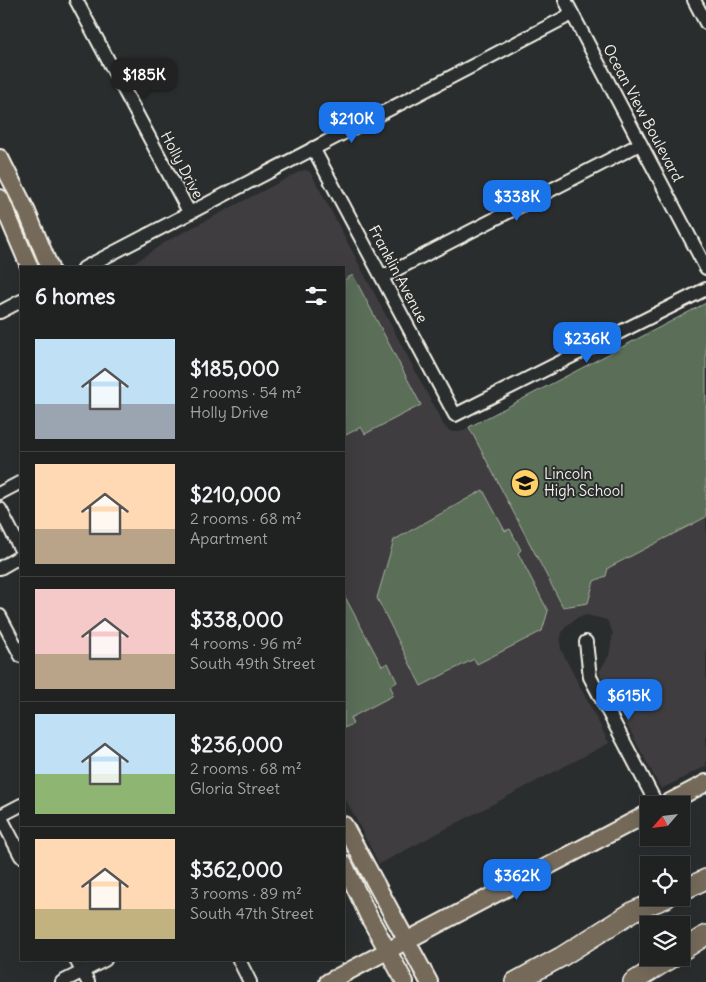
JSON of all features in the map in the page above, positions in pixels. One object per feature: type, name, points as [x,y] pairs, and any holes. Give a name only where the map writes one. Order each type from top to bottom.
[{"type":"highway","points":[[690,887],[706,879]]},
{"type":"highway","points":[[515,982],[561,957],[634,911],[646,906]]},
{"type":"highway","points":[[690,945],[706,935]]},
{"type":"highway","points":[[633,982],[658,966]]},
{"type":"main road","points":[[0,158],[27,212],[49,266]]},
{"type":"main road","points":[[0,198],[29,266]]},
{"type":"main road","points":[[681,796],[706,783]]},
{"type":"main road","points":[[328,982],[640,818]]},
{"type":"main road","points":[[345,827],[429,982]]},
{"type":"main road","points":[[345,866],[368,917],[404,982]]},
{"type":"street","name":"Holly Drive","points":[[76,0],[189,212]]},
{"type":"street","name":"Ocean View Boulevard","points":[[565,0],[706,268]]},
{"type":"street","points":[[694,0],[706,23]]},
{"type":"street","points":[[88,266],[572,14]]},
{"type":"street","points":[[382,277],[640,144]]},
{"type":"street","name":"Franklin Avenue","points":[[313,148],[455,415],[706,289]]},
{"type":"street","points":[[0,312],[20,302]]},
{"type":"street","points":[[0,493],[20,483]]},
{"type":"street","points":[[0,509],[20,548]]},
{"type":"street","points":[[0,568],[20,557]]},
{"type":"street","points":[[0,616],[20,654]]},
{"type":"street","points":[[586,642],[590,677],[652,796]]},
{"type":"street","points":[[20,806],[0,816],[20,854]]},
{"type":"street","points":[[77,961],[85,977]]},
{"type":"street","points":[[62,982],[85,977],[104,961]]},
{"type":"street","points":[[240,961],[250,982]]},
{"type":"shaded area","name":"Lincoln High School","points":[[305,170],[309,171],[312,175],[444,426],[453,432],[460,432],[706,303],[706,766],[661,789],[599,672],[609,656],[613,633],[607,620],[587,615],[578,617],[566,626],[562,633],[560,641],[561,650],[609,743],[379,864],[345,798],[345,266],[130,266],[167,241]]},
{"type":"green space","points":[[353,275],[421,405],[365,434],[361,427],[345,435],[345,279]]},
{"type":"green space","points":[[706,303],[706,517],[608,568],[606,576],[594,581],[588,603],[563,607],[469,427]]},
{"type":"green space","points":[[483,490],[505,531],[510,529],[521,550],[518,553],[548,611],[542,631],[477,664],[474,659],[421,686],[377,598],[394,540]]},
{"type":"green space","points":[[345,597],[382,666],[388,663],[397,682],[390,686],[393,692],[392,696],[350,718],[353,724],[345,728]]},
{"type":"place","name":"Lincoln High School","points":[[525,483]]}]
